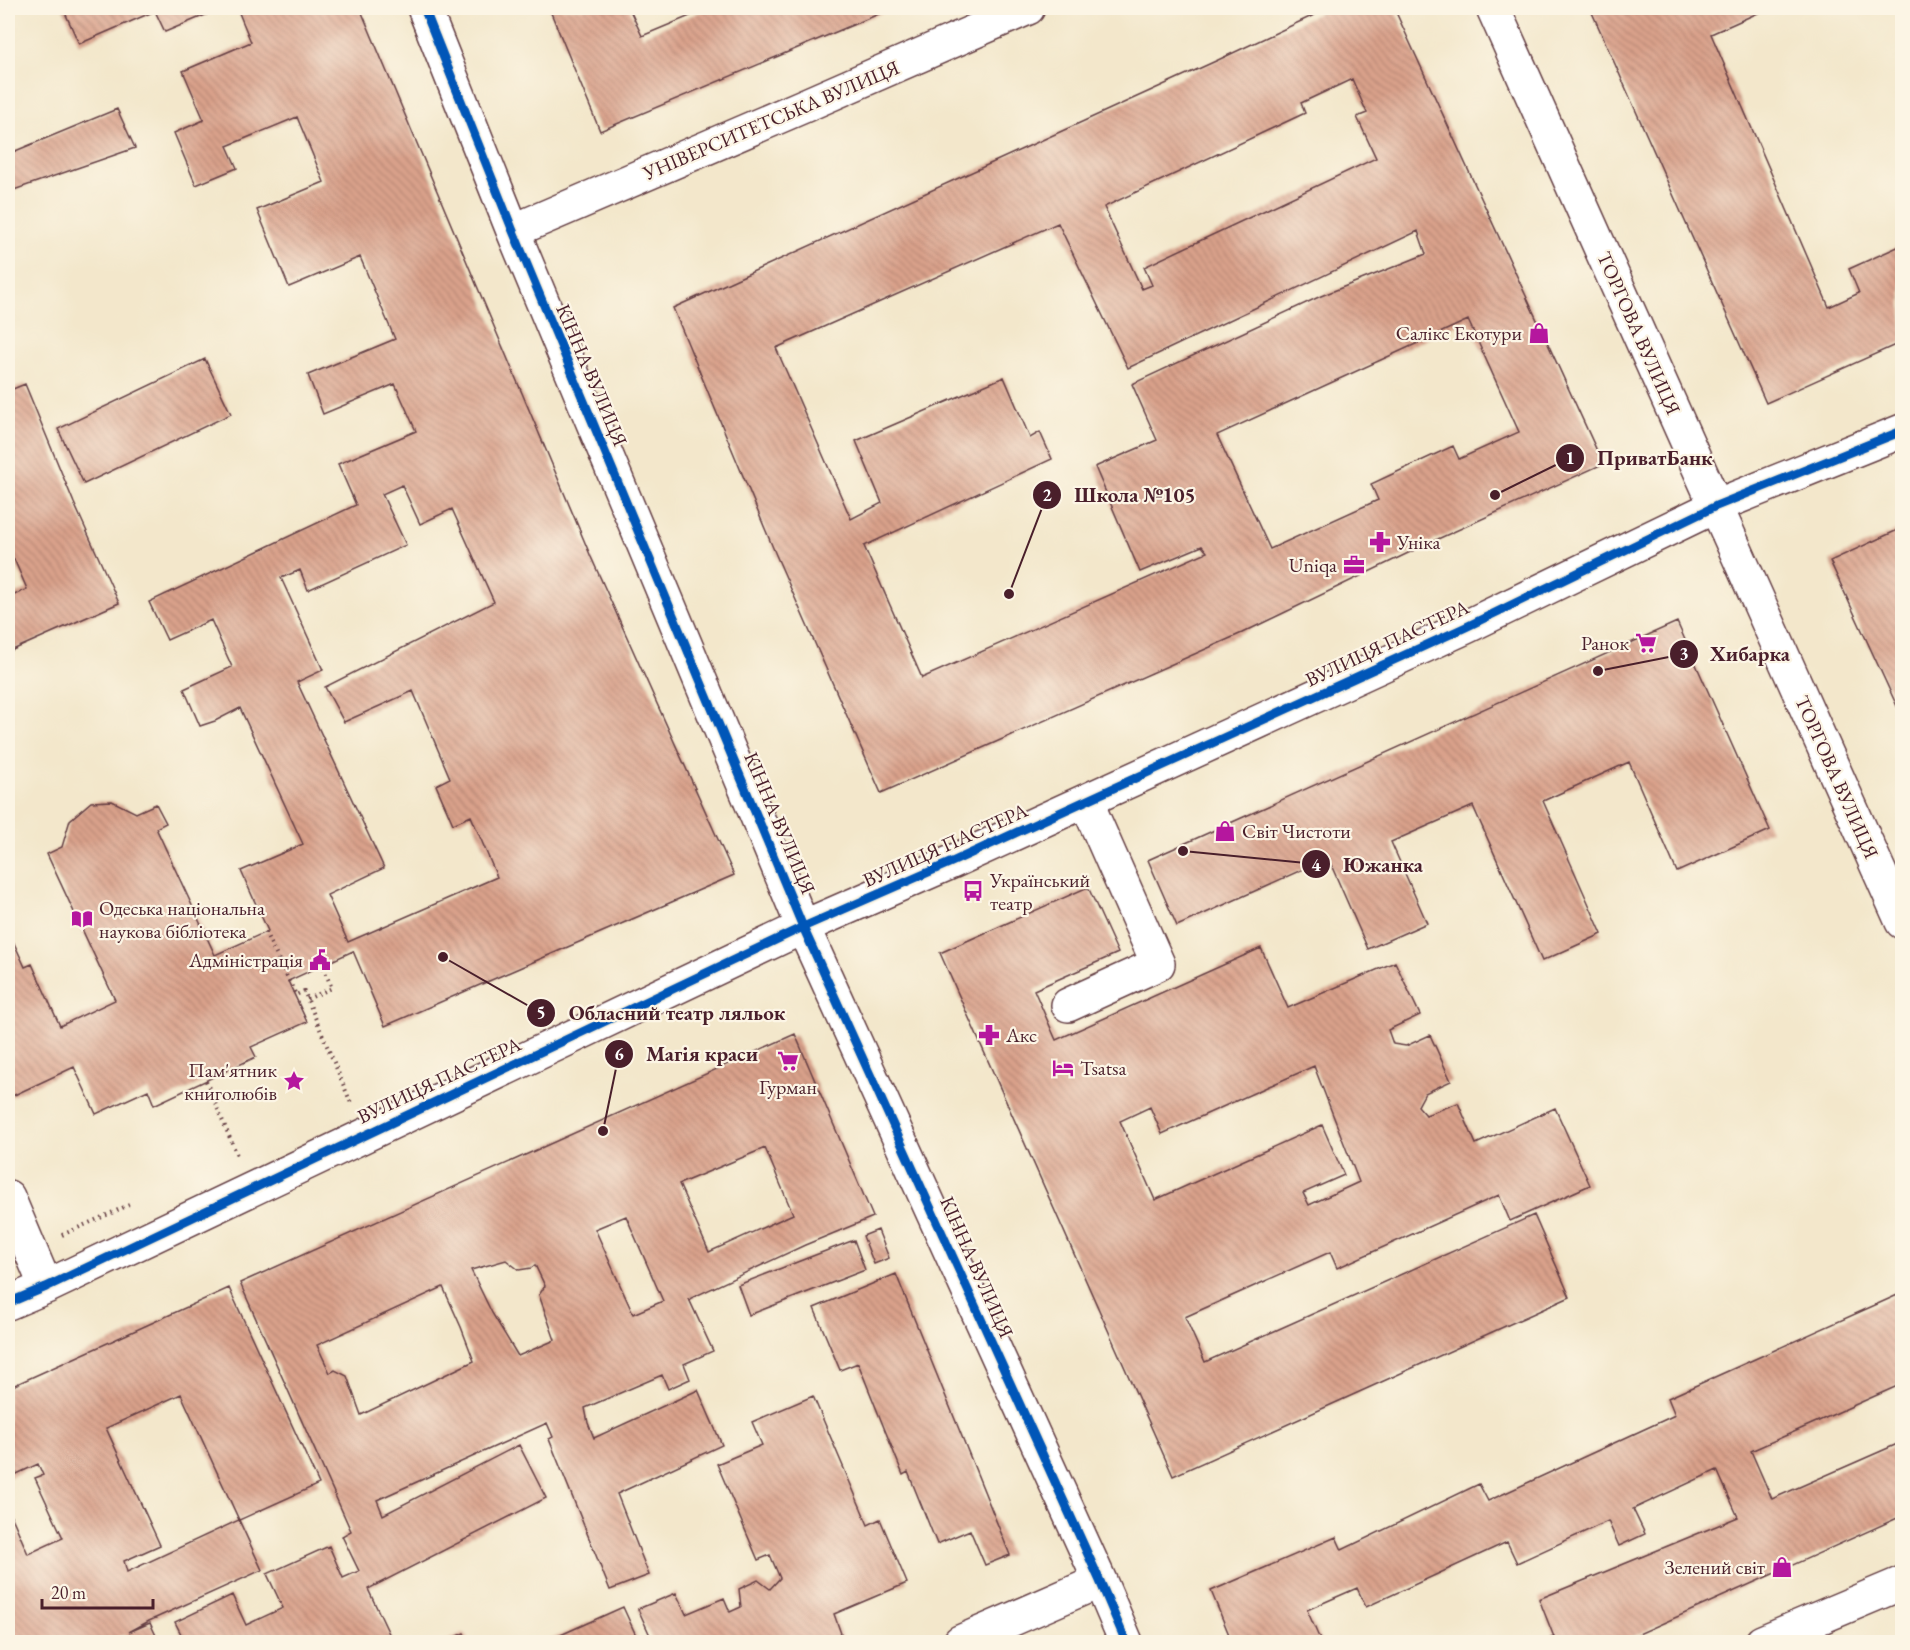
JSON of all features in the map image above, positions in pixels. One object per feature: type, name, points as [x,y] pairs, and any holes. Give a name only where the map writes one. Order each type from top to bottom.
[{"type":"street","name":"КІННА ВУЛИЦЯ","points":[[424,8],[513,231],[803,927],[1126,1642]]},
{"type":"street","name":"УНІВЕРСИТЕТСЬКА ВУЛИЦЯ","points":[[513,231],[1028,8]]},
{"type":"street","name":"ТОРГОВА ВУЛИЦЯ","points":[[1493,8],[1902,922]]},
{"type":"street","name":"ВУЛИЦЯ ПАСТЕРА","points":[[8,1303],[803,927],[954,861],[1466,627],[1716,506],[1902,431]]},
{"type":"street","points":[[1068,1005],[1158,964],[1086,801]]},
{"type":"street","points":[[8,1197],[46,1287]]},
{"type":"street","points":[[960,1642],[1100,1581]]},
{"type":"street","points":[[1762,1642],[1902,1583]]},
{"type":"path","points":[[266,932],[296,995],[304,991],[351,1103]]},
{"type":"path","points":[[307,999],[332,988],[322,965]]},
{"type":"path","points":[[206,1080],[237,1155]]},
{"type":"building","points":[[63,8],[222,8],[165,32],[155,11],[79,44]]},
{"type":"building","points":[[237,8],[360,8],[591,557],[734,875],[385,1026],[353,951],[288,981],[307,1022],[251,1047],[256,1057],[154,1105],[148,1090],[96,1114],[74,1067],[8,1098],[8,930],[25,967],[32,964],[60,1026],[115,1000],[47,854],[62,847],[70,820],[91,802],[112,801],[136,813],[156,804],[166,823],[156,828],[215,955],[268,931],[241,871],[303,844],[240,708],[200,726],[184,689],[232,667],[211,620],[167,640],[149,602],[356,505],[338,464],[416,431],[395,384],[323,414],[308,375],[395,339],[360,257],[289,287],[257,210],[324,182],[297,117],[227,146],[237,168],[196,185],[174,133],[204,120],[183,71],[251,42]],"holes":[[[402,485],[420,524],[452,509],[494,602],[325,687],[344,722],[413,691],[450,778],[436,785],[453,824],[471,816],[497,877],[348,942],[327,895],[384,868],[297,682],[323,670],[281,578],[300,570],[308,590],[406,545],[382,494]]]},
{"type":"building","points":[[549,8],[629,8],[642,36],[709,8],[893,8],[600,131]]},
{"type":"building","points":[[1329,8],[1394,8],[1603,464],[1429,543],[1242,633],[881,793],[776,555],[673,308]],"holes":[[[1352,79],[1367,113],[1357,117],[1376,158],[1144,267],[1152,285],[1142,289],[1104,207],[1305,113],[1301,103]],[[1058,223],[1128,368],[1418,231],[1426,254],[1321,296],[1132,384],[1157,440],[1095,467],[1140,572],[1202,546],[1207,552],[922,678],[864,546],[1052,459],[1040,432],[1030,438],[1004,377],[856,441],[882,503],[851,519],[776,348]],[[1468,320],[1519,432],[1459,459],[1453,446],[1371,484],[1378,500],[1270,549],[1217,435]]]},
{"type":"building","points":[[1590,8],[1769,8],[1711,34],[1829,307],[1859,293],[1849,269],[1902,245],[1902,342],[1766,403]]},
{"type":"building","points":[[117,109],[135,148],[8,192],[8,154]]},
{"type":"building","points":[[205,359],[231,414],[84,484],[58,429]]},
{"type":"building","points":[[25,384],[74,503],[119,603],[8,652],[8,598],[27,589],[14,559],[8,562],[8,391]]},
{"type":"building","points":[[1902,528],[1902,717],[1830,561]]},
{"type":"building","points":[[1677,622],[1770,830],[1677,872],[1629,762],[1543,801],[1602,934],[1542,961],[1473,806],[1391,842],[1427,923],[1368,949],[1328,858],[1177,926],[1148,860]]},
{"type":"building","points":[[1088,887],[1118,953],[1034,990],[1056,1040],[1261,948],[1288,1008],[1395,962],[1420,1015],[1388,1030],[1393,1044],[1406,1046],[1430,1035],[1451,1081],[1425,1093],[1418,1106],[1426,1115],[1458,1103],[1476,1144],[1555,1108],[1590,1185],[1510,1221],[1499,1195],[1337,1268],[1330,1252],[1185,1317],[1205,1362],[1534,1215],[1570,1297],[1173,1476],[940,953]],"holes":[[[1314,1066],[1359,1182],[1309,1205],[1303,1193],[1344,1175],[1322,1125],[1155,1200],[1120,1121],[1150,1107],[1162,1134]]]},
{"type":"building","points":[[795,1034],[873,1217],[805,1245],[689,1299],[713,1351],[684,1364],[690,1379],[668,1389],[662,1375],[585,1408],[594,1438],[698,1390],[722,1445],[617,1494],[649,1575],[610,1590],[549,1439],[553,1437],[547,1423],[377,1500],[383,1515],[519,1445],[546,1498],[368,1589],[392,1640],[386,1642],[185,1642],[175,1622],[232,1595],[246,1625],[283,1608],[267,1574],[329,1546],[343,1578],[359,1571],[342,1536],[351,1531],[240,1283]],"holes":[[[765,1148],[793,1214],[709,1252],[679,1184]],[[626,1216],[663,1301],[633,1314],[595,1229]],[[506,1260],[519,1270],[535,1265],[545,1286],[539,1295],[555,1340],[518,1356],[492,1313],[471,1270]],[[443,1287],[474,1361],[361,1415],[347,1376],[335,1370],[330,1373],[317,1345]]]},
{"type":"building","points":[[878,1230],[889,1258],[874,1264],[863,1236]]},
{"type":"building","points":[[854,1240],[865,1270],[749,1315],[738,1285]]},
{"type":"building","points":[[896,1274],[1010,1555],[985,1565],[970,1530],[937,1544],[908,1472],[903,1475],[858,1363],[840,1370],[814,1308]]},
{"type":"building","points":[[229,1288],[319,1484],[239,1520],[262,1570],[129,1632],[150,1623],[159,1642],[127,1642],[124,1635],[105,1642],[8,1642],[8,1508],[28,1554],[63,1538],[35,1478],[43,1475],[38,1464],[8,1478],[8,1388]],"holes":[[[181,1394],[239,1520],[127,1572],[124,1561],[160,1545],[106,1428]]]},
{"type":"building","points":[[1902,1293],[1902,1384],[1751,1451],[1772,1499],[1902,1442],[1902,1516],[1621,1642],[1541,1642],[1554,1637],[1539,1599],[1738,1517],[1717,1470],[1633,1509],[1645,1534],[1619,1546],[1608,1521],[1517,1563],[1507,1542],[1366,1607],[1357,1588],[1307,1610],[1321,1642],[1232,1642],[1211,1591],[1336,1537],[1342,1550],[1479,1484],[1488,1501],[1675,1415],[1668,1398]]},
{"type":"building","points":[[813,1396],[868,1525],[880,1519],[907,1583],[834,1614],[844,1642],[653,1642],[638,1609],[676,1593],[686,1614],[724,1598],[730,1612],[741,1607],[739,1589],[758,1580],[770,1589],[780,1578],[770,1555],[758,1560],[717,1464],[762,1445],[752,1422]]},
{"type":"building","points":[[623,1607],[639,1642],[545,1642]]},
{"type":"building","points":[[464,1633],[469,1642],[443,1642]]},
{"type":"cycle path","points":[[424,8],[513,231],[803,927],[1126,1642]]},
{"type":"cycle path","points":[[8,1303],[803,927],[954,861],[1466,627],[1716,506],[1902,431]]},
{"type":"place","name":"Салікс Екотури","points":[[1539,333]]},
{"type":"place","name":"ПриватБанк","points":[[1495,495]]},
{"type":"place","name":"Уніка","points":[[1380,542]]},
{"type":"place","name":"Uniqa","points":[[1354,565]]},
{"type":"place","name":"Школа №105","points":[[1009,594]]},
{"type":"place","name":"Ранок","points":[[1646,643]]},
{"type":"place","name":"Хибарка","points":[[1598,671]]},
{"type":"place","name":"Світ Чистоти","points":[[1225,831]]},
{"type":"place","name":"Южанка","points":[[1183,851]]},
{"type":"place","name":"Український театр","points":[[973,891]]},
{"type":"place","name":"Одеська національна наукова бібліотека","points":[[82,919]]},
{"type":"place","name":"Обласний театр ляльок","points":[[443,957]]},
{"type":"place","name":"Адміністрація","points":[[320,960]]},
{"type":"place","name":"Акс","points":[[989,1035]]},
{"type":"place","name":"Гурман","points":[[788,1061]]},
{"type":"place","name":"Tsatsa","points":[[1063,1068]]},
{"type":"place","name":"Пам'ятник книголюбів","points":[[294,1081]]},
{"type":"place","name":"Магія краси","points":[[603,1131]]},
{"type":"place","name":"Зелений світ","points":[[1782,1567]]}]
